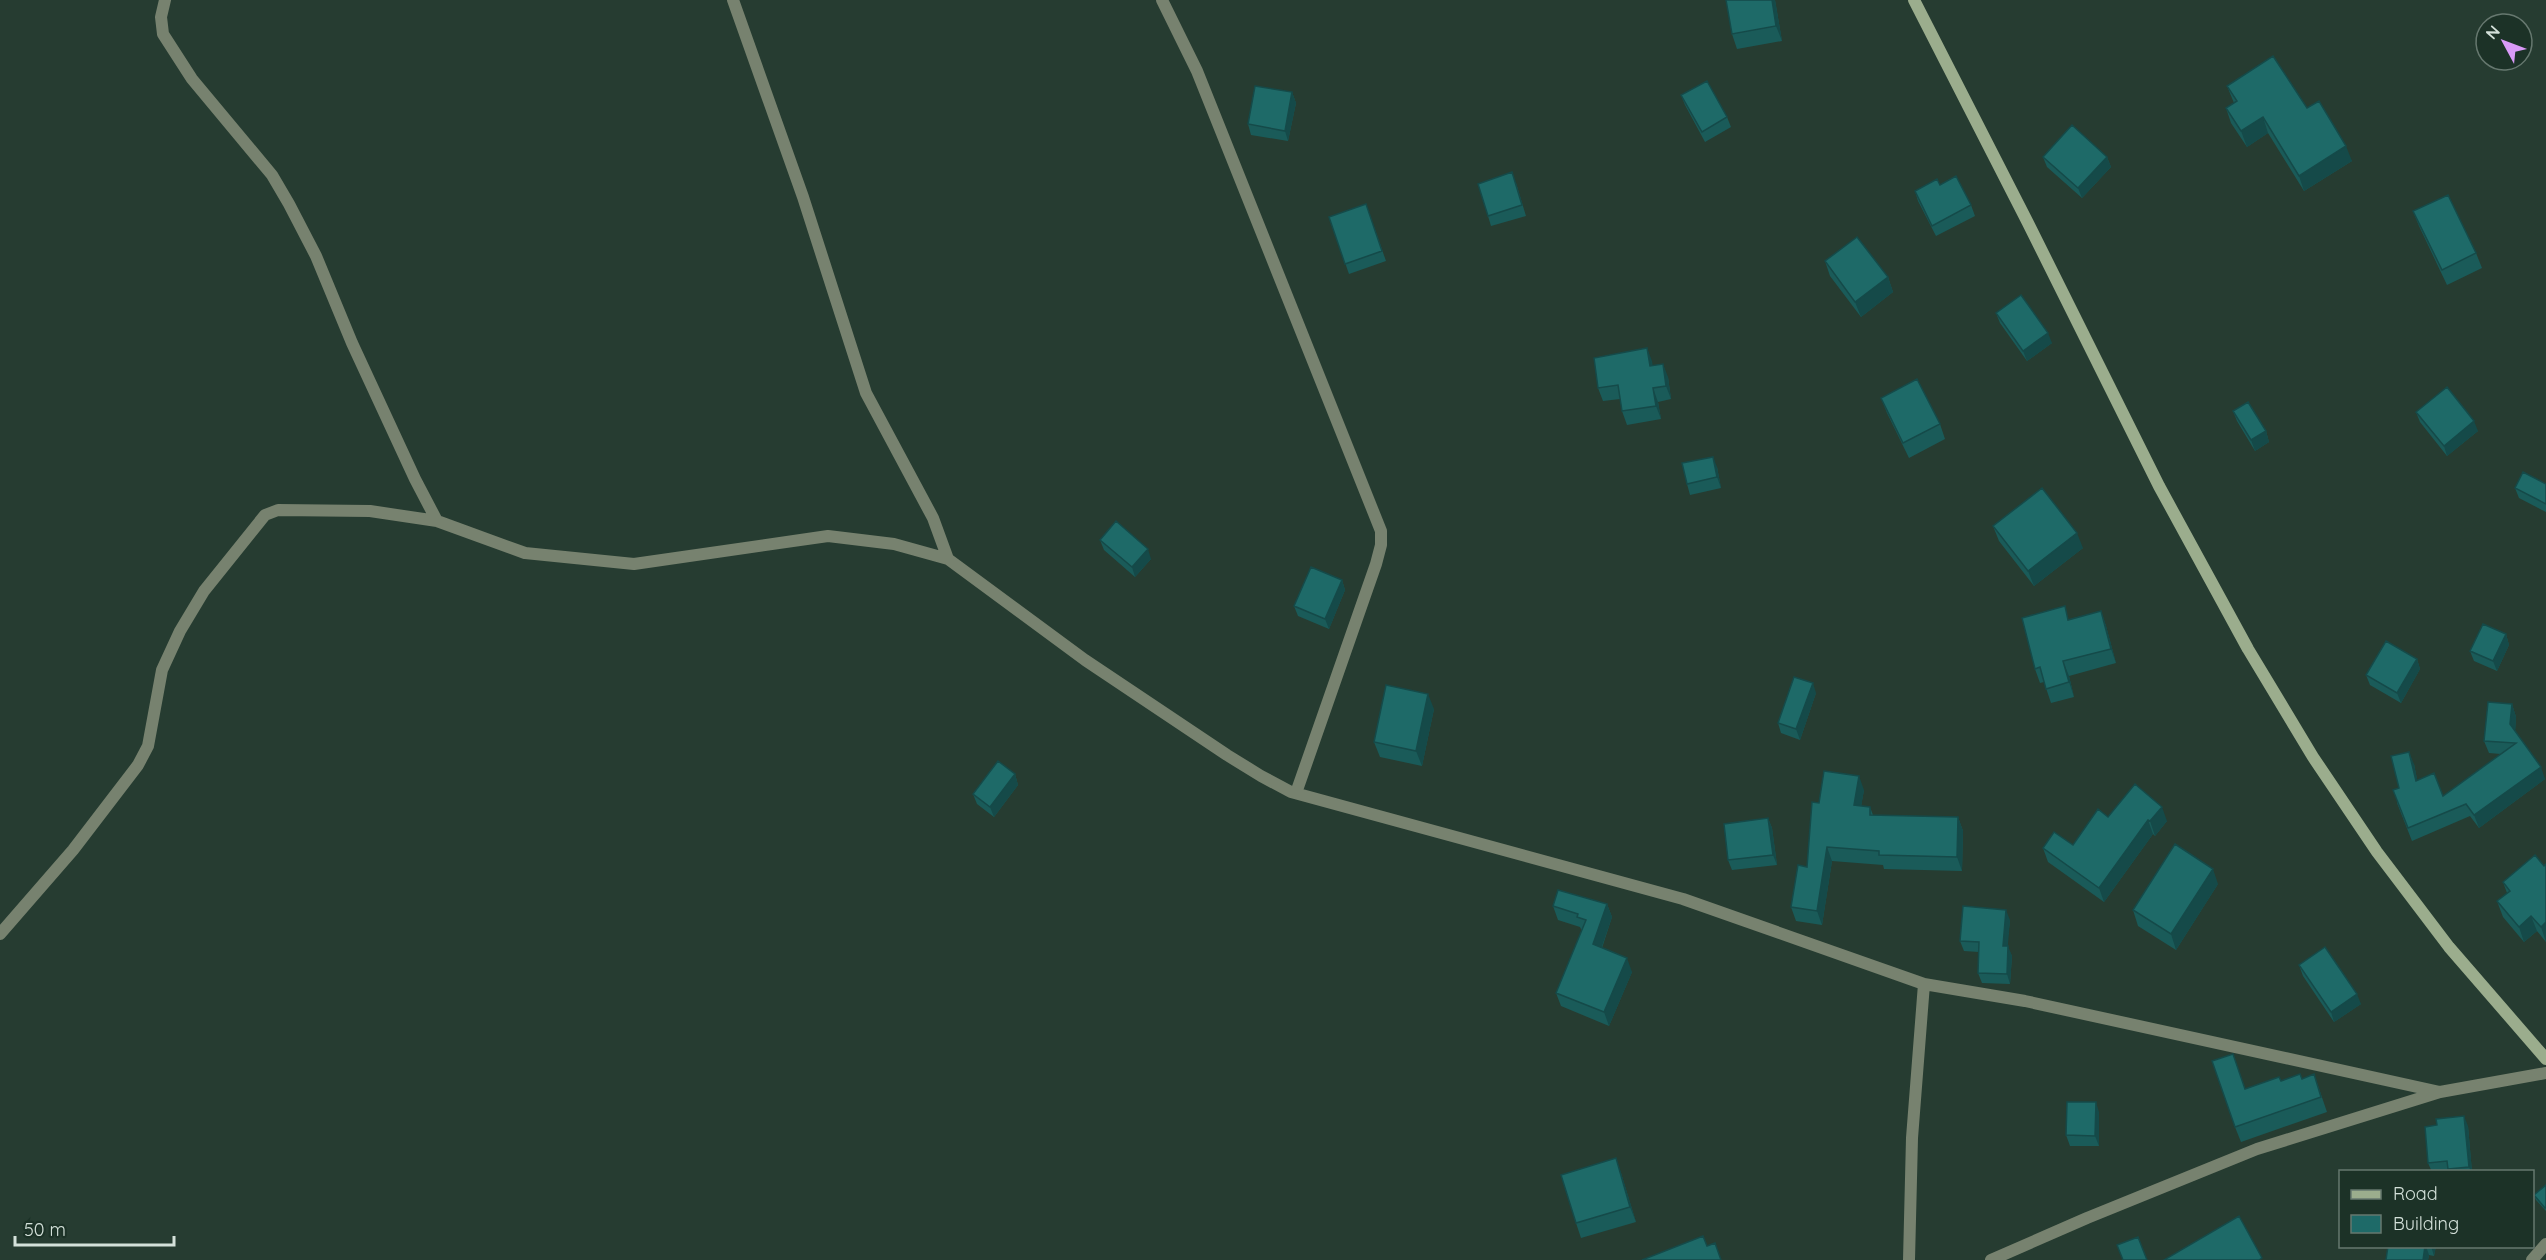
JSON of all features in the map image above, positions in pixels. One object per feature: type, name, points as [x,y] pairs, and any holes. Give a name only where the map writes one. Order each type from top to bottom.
[{"type":"street","points":[[165,0],[161,17],[163,34],[192,79],[272,175],[283,194],[316,256],[352,343],[437,521]]},
{"type":"street","points":[[733,0],[802,197],[866,393],[933,518],[948,559]]},
{"type":"street","points":[[1162,0],[1197,71],[1381,531],[1381,545],[1376,564],[1296,793]]},
{"type":"street","points":[[1914,0],[2159,486],[2254,659],[2313,757],[2377,852],[2449,947],[2546,1059]]},
{"type":"street","points":[[0,934],[73,850],[138,765],[148,746],[162,670],[180,631],[204,591],[265,515],[278,510],[370,511],[437,521],[525,553],[634,564],[828,536],[894,544],[948,559],[1085,660],[1261,776],[1296,793],[1683,899],[1924,984],[2025,1001],[2440,1092]]},
{"type":"street","points":[[1909,1260],[1912,1138],[1924,984]]},
{"type":"street","points":[[1991,1260],[2257,1149],[2440,1092],[2546,1072]]},
{"type":"street","points":[[2532,1260],[2546,1244]]},
{"type":"building","points":[[1726,0],[1772,0],[1776,26],[1732,34]]},
{"type":"building","points":[[2273,56],[2307,108],[2319,101],[2346,146],[2299,176],[2263,117],[2241,131],[2226,108],[2237,101],[2227,86]]},
{"type":"building","points":[[1707,81],[1727,117],[1702,132],[1681,95]]},
{"type":"building","points":[[1255,86],[1292,92],[1285,131],[1248,124]]},
{"type":"building","points":[[2072,125],[2107,157],[2078,188],[2043,157]]},
{"type":"building","points":[[1512,172],[1522,205],[1488,216],[1478,184]]},
{"type":"building","points":[[1956,176],[1971,205],[1932,226],[1915,191],[1937,179],[1940,185]]},
{"type":"building","points":[[2448,195],[2476,253],[2442,270],[2413,211]]},
{"type":"building","points":[[1366,204],[1382,251],[1345,264],[1329,217]]},
{"type":"building","points":[[1857,237],[1888,277],[1855,302],[1825,261]]},
{"type":"building","points":[[2021,295],[2048,333],[2023,351],[1996,313]]},
{"type":"building","points":[[1647,348],[1650,366],[1663,364],[1666,386],[1653,388],[1656,406],[1622,411],[1618,385],[1598,388],[1594,358]]},
{"type":"building","points":[[1917,379],[1940,424],[1903,443],[1881,398]]},
{"type":"building","points":[[2447,387],[2474,421],[2444,446],[2416,412]]},
{"type":"building","points":[[2248,402],[2266,431],[2251,440],[2233,411]]},
{"type":"building","points":[[1713,457],[1717,477],[1687,484],[1682,463]]},
{"type":"building","points":[[2523,472],[2546,484],[2546,504],[2515,488]]},
{"type":"building","points":[[2042,488],[2077,533],[2028,571],[1993,526]]},
{"type":"building","points":[[1116,521],[1148,549],[1132,567],[1100,540]]},
{"type":"building","points":[[1311,567],[1342,580],[1325,619],[1294,606]]},
{"type":"building","points":[[2065,606],[2068,620],[2101,611],[2111,649],[2063,661],[2069,682],[2046,689],[2040,667],[2035,669],[2022,618]]},
{"type":"building","points":[[2483,624],[2506,634],[2493,661],[2470,651]]},
{"type":"building","points":[[2386,641],[2417,659],[2397,693],[2366,675]]},
{"type":"building","points":[[1794,677],[1813,683],[1796,729],[1778,723]]},
{"type":"building","points":[[1386,685],[1428,694],[1416,751],[1374,742]]},
{"type":"building","points":[[2488,702],[2512,704],[2510,724],[2541,767],[2474,815],[2466,804],[2408,828],[2393,790],[2399,788],[2391,756],[2409,752],[2416,781],[2434,773],[2443,796],[2516,743],[2484,741]]},
{"type":"building","points":[[998,761],[1015,774],[990,807],[973,794]]},
{"type":"building","points":[[1824,771],[1859,776],[1854,805],[1870,807],[1870,815],[1958,817],[1957,857],[1879,855],[1879,851],[1827,847],[1817,911],[1791,907],[1798,865],[1807,867],[1812,802],[1819,803]]},
{"type":"building","points":[[2135,784],[2162,807],[2150,821],[2148,820],[2099,888],[2043,848],[2054,832],[2073,845],[2098,809],[2108,817]]},
{"type":"building","points":[[1768,818],[1773,855],[1728,860],[1724,824]]},
{"type":"building","points":[[2175,844],[2213,869],[2171,934],[2133,910]]},
{"type":"building","points":[[2535,855],[2544,866],[2546,864],[2546,922],[2541,927],[2531,916],[2519,927],[2497,901],[2510,891],[2503,882]]},
{"type":"building","points":[[1558,890],[1607,904],[1593,944],[1627,958],[1604,1012],[1556,993],[1586,920],[1577,917],[1578,914],[1553,906]]},
{"type":"building","points":[[1963,906],[2006,910],[2003,946],[2008,946],[2007,974],[1978,973],[1979,942],[1960,941]]},
{"type":"building","points":[[2325,947],[2357,994],[2331,1012],[2299,965]]},
{"type":"building","points":[[2233,1054],[2245,1089],[2279,1077],[2281,1081],[2300,1074],[2302,1079],[2314,1074],[2321,1097],[2235,1127],[2212,1061]]},
{"type":"building","points":[[2067,1102],[2096,1102],[2095,1136],[2066,1135]]},
{"type":"building","points":[[2464,1116],[2469,1167],[2448,1169],[2447,1161],[2428,1163],[2425,1127],[2437,1125],[2436,1119]]},
{"type":"building","points":[[1616,1158],[1630,1207],[1576,1223],[1561,1175]]},
{"type":"building","points":[[2546,1185],[2546,1207],[2545,1208],[2534,1195]]},
{"type":"building","points":[[2239,1216],[2262,1258],[2259,1260],[2164,1260]]},
{"type":"building","points":[[1703,1236],[1707,1246],[1715,1243],[1721,1260],[1642,1260]]},
{"type":"building","points":[[2138,1237],[2147,1260],[2123,1260],[2117,1245]]},
{"type":"building","points":[[2388,1248],[2425,1248],[2423,1260],[2386,1260]]}]
